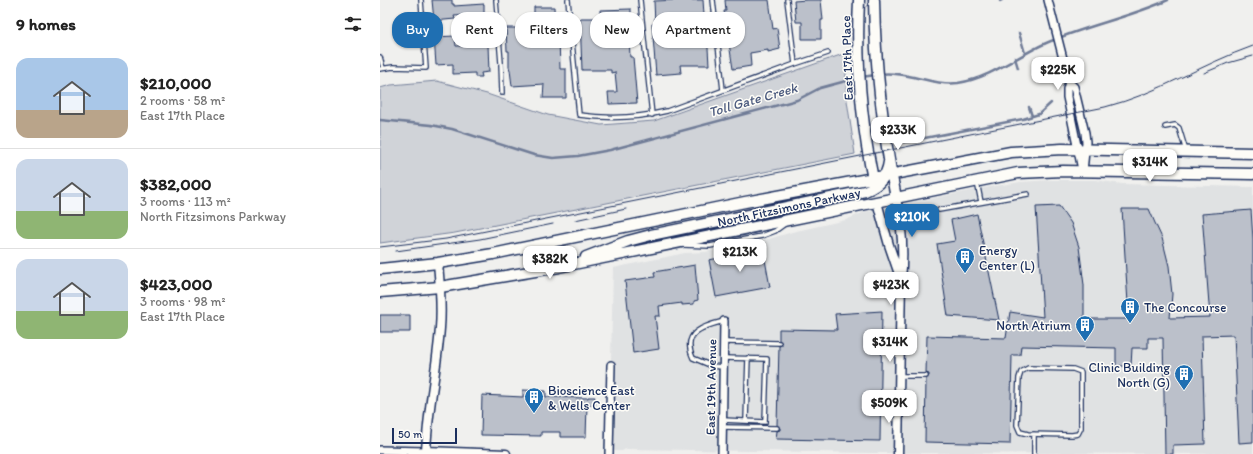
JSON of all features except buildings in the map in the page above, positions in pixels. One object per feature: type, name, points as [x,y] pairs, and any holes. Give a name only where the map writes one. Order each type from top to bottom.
[{"type":"main road","name":"East 17th Place","points":[[859,0],[858,53],[865,135],[877,202]]},
{"type":"main road","name":"East 17th Place","points":[[874,0],[877,67],[889,162],[888,176],[896,198]]},
{"type":"main road","name":"North Fitzsimons Parkway","points":[[380,269],[438,263],[493,254],[738,204],[873,182],[888,176],[1011,152],[1044,149],[1081,149],[1253,153]]},
{"type":"main road","name":"North Fitzsimons Parkway","points":[[380,292],[440,287],[559,267],[976,181],[1027,172],[1083,171],[1253,174]]},
{"type":"main road","points":[[559,267],[640,238],[864,191],[873,182]]},
{"type":"street","points":[[1048,0],[1069,82],[1074,87],[1085,133],[1081,149],[1083,171]]},
{"type":"street","name":"East 17th Place","points":[[896,198],[903,242],[898,454]]},
{"type":"street","name":"East 17th Place","points":[[877,202],[889,245],[901,279]]},
{"type":"street","points":[[426,453],[440,327],[440,287],[438,263]]},
{"type":"street","name":"East 19th Avenue","points":[[722,454],[724,321]]},
{"type":"street","points":[[609,454],[611,365]]},
{"type":"street","points":[[380,450],[426,453],[506,454]]},
{"type":"lane","points":[[380,57],[381,68],[426,68],[421,0]]},
{"type":"lane","points":[[496,0],[502,93]]},
{"type":"lane","points":[[568,0],[579,115],[611,118],[652,115],[673,109],[828,53]]},
{"type":"lane","points":[[640,0],[652,115]]},
{"type":"lane","points":[[713,0],[723,90]]},
{"type":"lane","points":[[787,0],[795,64]]},
{"type":"lane","points":[[1165,127],[1175,126],[1179,128],[1186,152]]},
{"type":"lane","points":[[976,181],[981,202]]},
{"type":"lane","points":[[940,210],[1028,194]]},
{"type":"lane","points":[[723,367],[712,366],[694,358],[690,345],[691,337],[695,332],[724,321]]},
{"type":"lane","points":[[724,342],[779,343]]},
{"type":"lane","points":[[723,420],[765,422],[767,359],[724,358]]},
{"type":"lane","points":[[746,420],[748,358]]},
{"type":"lane","points":[[1028,368],[1079,370],[1082,377],[1080,433],[1075,435],[1034,434],[1022,433],[1018,430],[1019,378],[1021,372],[1028,368]]},
{"type":"lane","points":[[900,376],[926,376]]},
{"type":"lane","points":[[722,428],[777,428]]},
{"type":"lane","points":[[1034,434],[1034,454]]},
{"type":"shaded area","points":[[846,53],[846,94],[855,154],[455,233],[380,243],[380,88],[391,85],[437,81],[487,94],[548,115],[601,125],[654,121]]},
{"type":"shaded area","points":[[1095,180],[1122,184],[1253,187],[1253,454],[873,453],[626,449],[622,451],[609,451],[613,268],[685,253],[705,252],[769,239],[792,232],[846,220],[864,212],[989,187],[1021,182]]},
{"type":"waterway","name":"Toll Gate Creek","points":[[880,74],[900,75],[948,83],[958,83],[970,80],[992,72],[1044,44],[1168,0]]},
{"type":"waterway","points":[[1019,33],[1025,53]]},
{"type":"waterway","points":[[1015,58],[1018,68]]},
{"type":"waterway","name":"Toll Gate Creek","points":[[862,77],[875,75]]},
{"type":"waterway","name":"Toll Gate Creek","points":[[380,120],[431,125],[452,129],[534,155],[553,158],[578,156],[610,150],[797,100],[820,88],[857,78]]},
{"type":"waterway","points":[[904,142],[1023,119],[1039,114],[1051,103]]},
{"type":"waterway","points":[[1029,107],[1032,116]]},
{"type":"tram line","points":[[380,247],[446,239],[1105,107],[1143,95],[1216,61],[1253,46]]},
{"type":"tram line","points":[[1204,73],[1228,63],[1253,56]]},
{"type":"tram line","points":[[575,220],[626,209]]},
{"type":"tram line","points":[[396,251],[480,239],[553,224]]},
{"type":"place","name":"Energy Center (L)","points":[[965,274]]},
{"type":"place","name":"The Concourse","points":[[1130,324]]},
{"type":"place","name":"North Atrium","points":[[1085,342]]},
{"type":"place","name":"Clinic Building North (G)","points":[[1184,391]]},
{"type":"place","name":"Bioscience East & Wells Center","points":[[534,414]]}]
